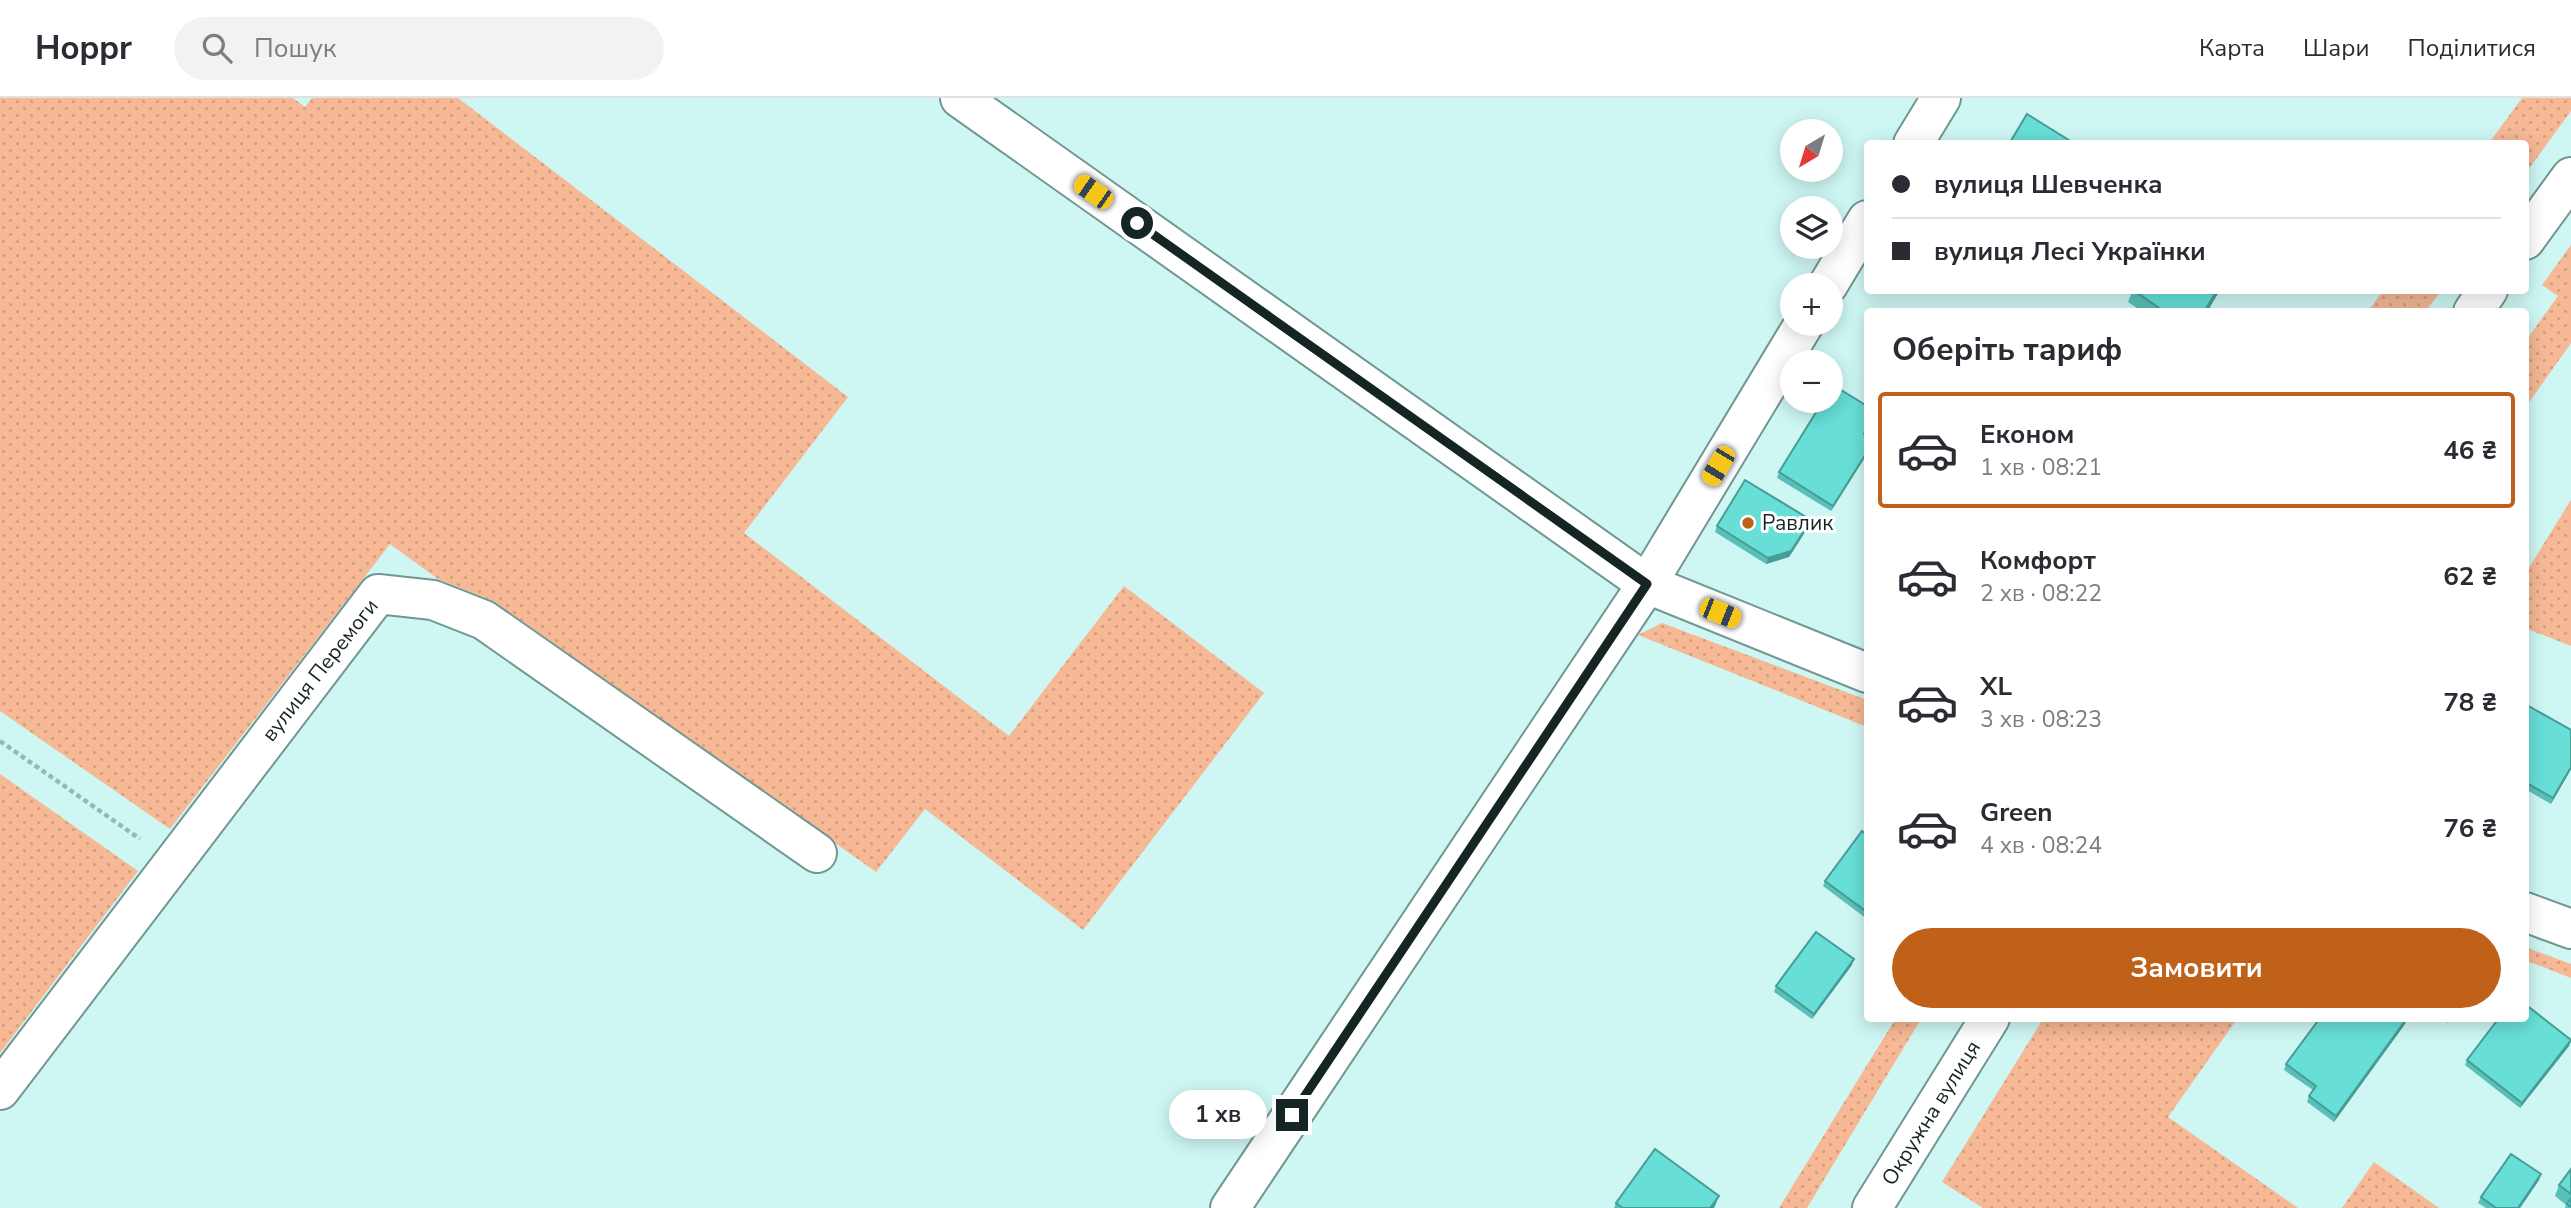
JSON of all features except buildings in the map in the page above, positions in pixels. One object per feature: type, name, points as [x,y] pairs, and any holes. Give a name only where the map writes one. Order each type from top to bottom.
[{"type":"main road","points":[[960,98],[1647,584],[1864,672]]},
{"type":"main road","points":[[1915,140],[1941,98]]},
{"type":"main road","points":[[2529,235],[2571,177]]},
{"type":"main road","points":[[1835,273],[1864,225]]},
{"type":"main road","points":[[1230,1208],[1647,584],[1797,336]]},
{"type":"main road","name":"вулиця Перемоги","points":[[0,1090],[378,594],[433,600],[485,620],[817,853]]},
{"type":"main road","points":[[2529,913],[2571,929]]},
{"type":"main road","name":"Окружна вулиця","points":[[1872,1208],[1988,1022]]},
{"type":"path","points":[[0,741],[172,861]]},
{"type":"shaded area","points":[[0,98],[293,98],[305,107],[312,98],[458,98],[848,397],[744,533],[1009,736],[1124,586],[1264,693],[1083,930],[925,809],[876,872],[495,602],[438,579],[390,544],[170,829],[0,711]]},
{"type":"shaded area","points":[[2522,98],[2571,98],[2571,111],[2529,169],[2529,140],[2491,140]]},
{"type":"shaded area","points":[[2571,245],[2571,343],[2529,402],[2529,336],[2558,296],[2542,285]]},
{"type":"shaded area","points":[[2381,294],[2439,294],[2428,308],[2370,308]]},
{"type":"shaded area","points":[[2571,500],[2571,646],[2529,630],[2529,568]]},
{"type":"shaded area","points":[[1662,623],[1864,699],[1864,726],[1638,635]]},
{"type":"shaded area","points":[[0,774],[138,871],[0,1053]]},
{"type":"shaded area","points":[[2529,948],[2571,964],[2571,978],[2529,962]]},
{"type":"shaded area","points":[[1894,1022],[1919,1022],[1807,1208],[1779,1208]]},
{"type":"shaded area","points":[[2041,1022],[2235,1022],[2168,1117],[2298,1208],[1983,1208],[1942,1182]]},
{"type":"shaded area","points":[[2374,1162],[2439,1208],[2342,1208]]},
{"type":"place","name":"Равлик","points":[[1748,523]]},
{"type":"route","points":[[1137,223],[1647,584],[1292,1115]]}]
